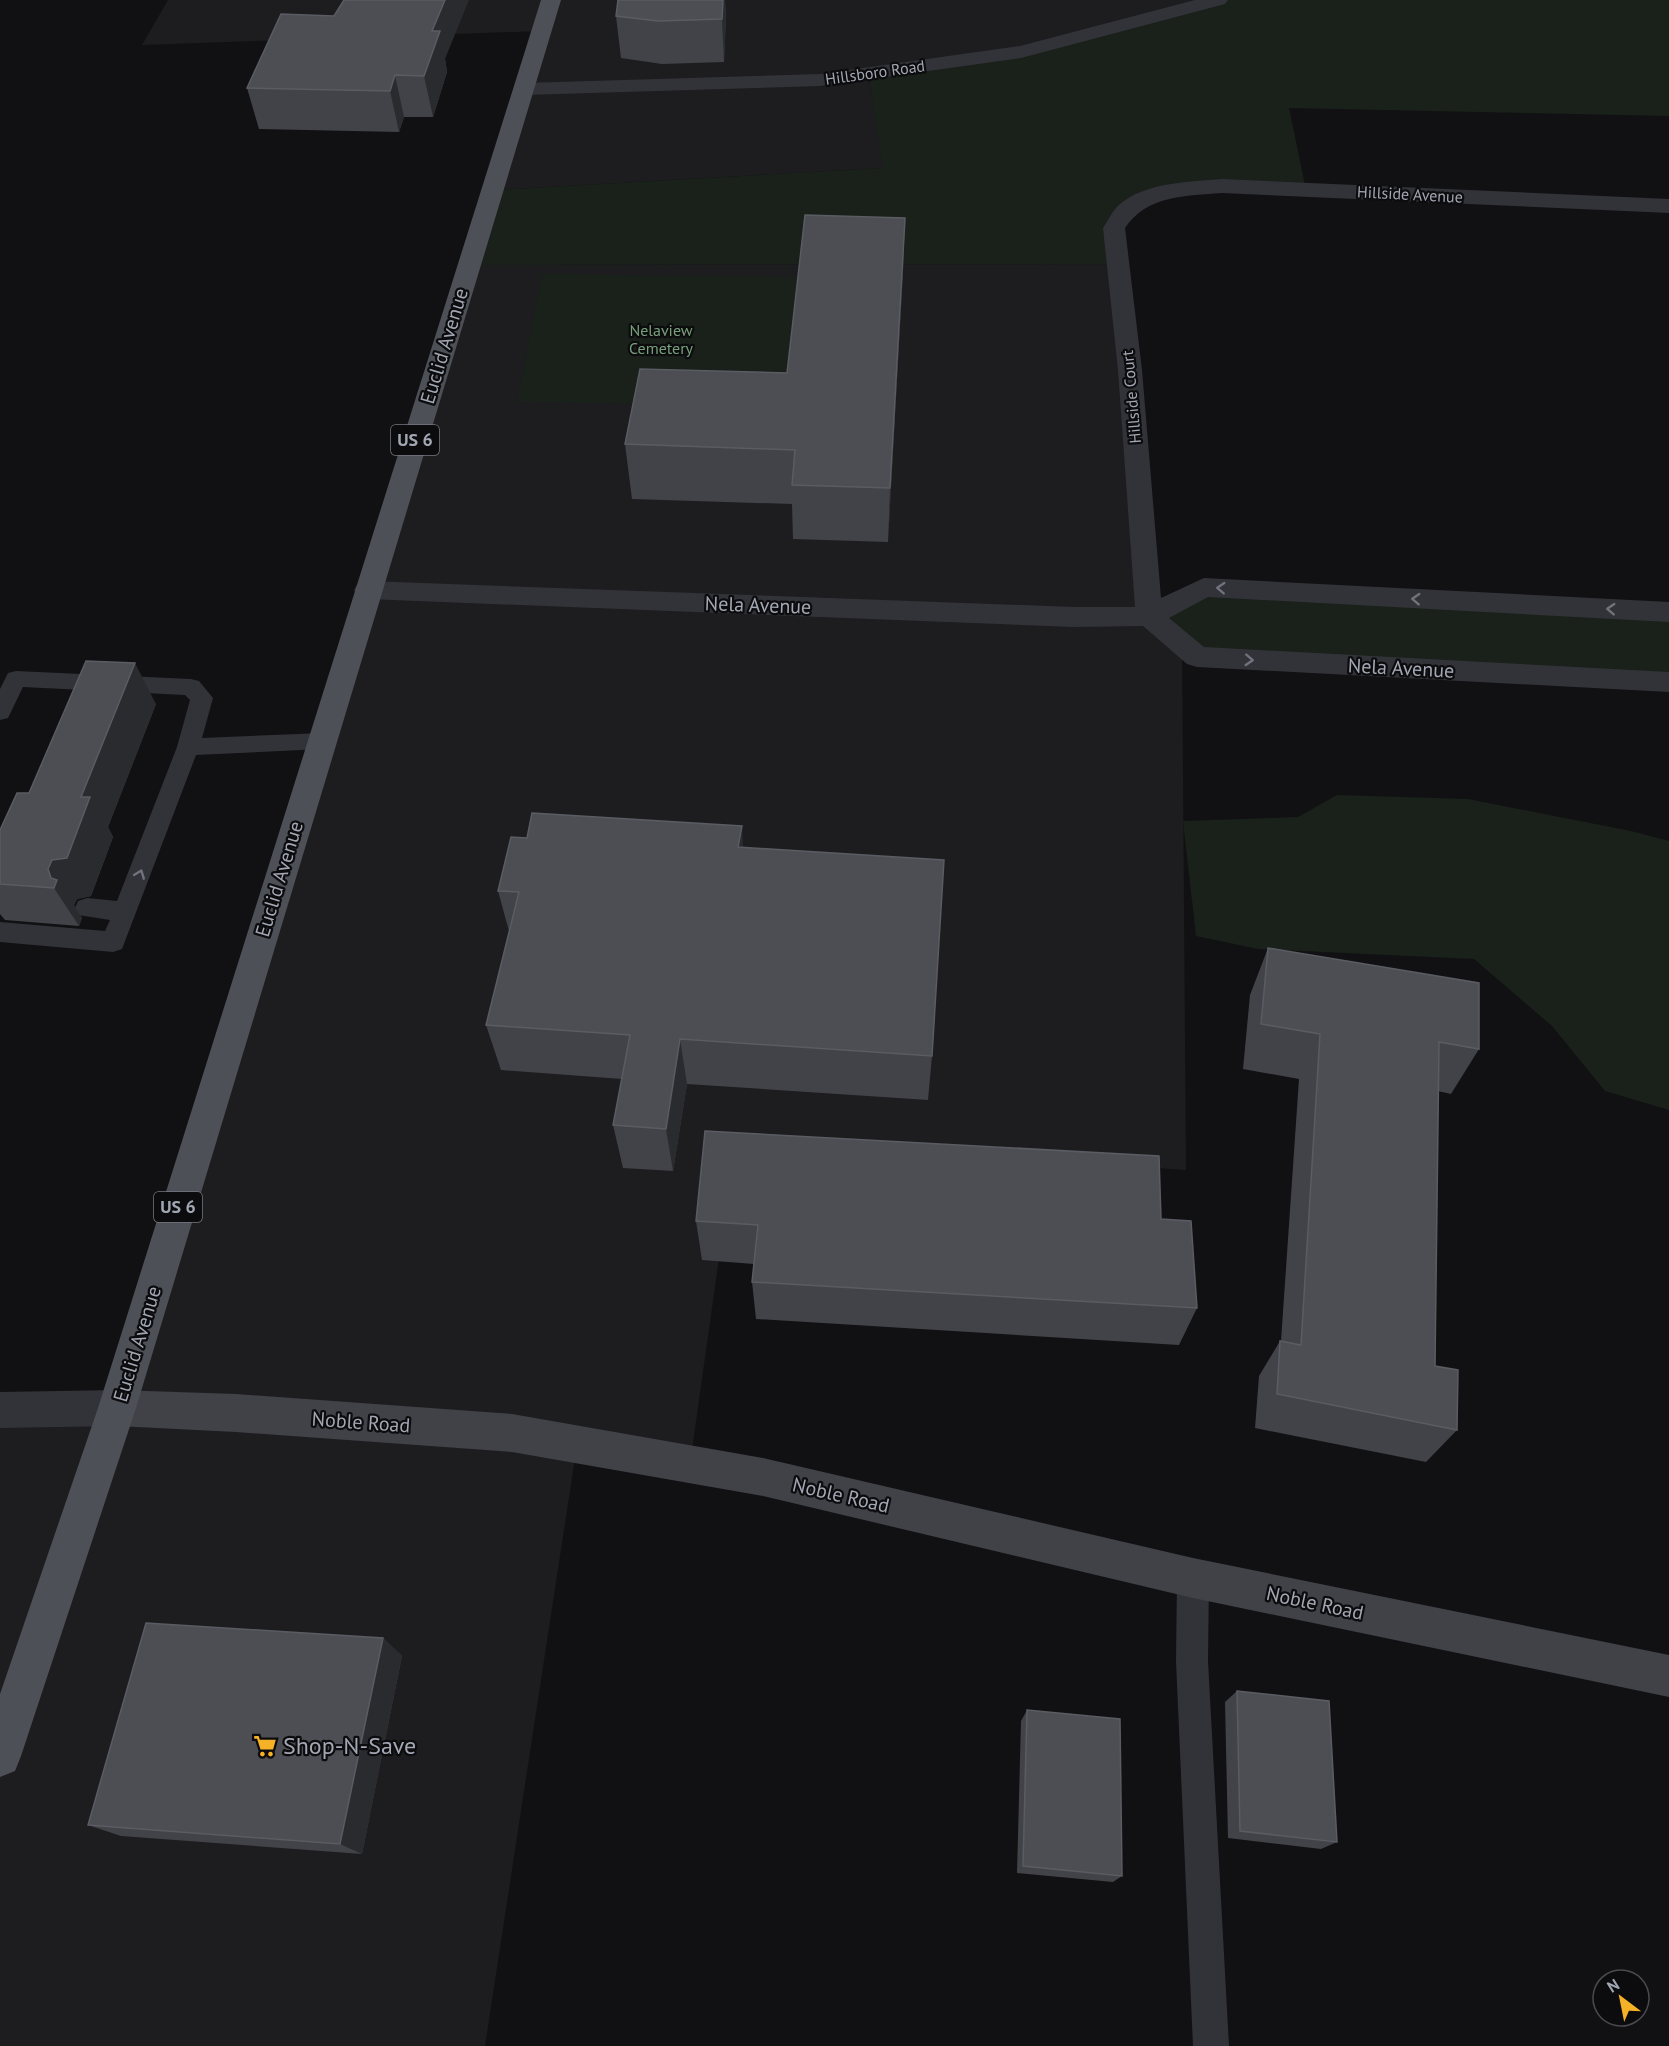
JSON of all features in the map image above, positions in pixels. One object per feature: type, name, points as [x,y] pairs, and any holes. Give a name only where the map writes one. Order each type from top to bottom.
[{"type":"main road","name":"Euclid Avenue","points":[[0,1756],[117,1408],[552,0]]},
{"type":"main road","name":"Noble Road","points":[[117,1408],[248,1413],[512,1433],[763,1477],[1192,1578],[1669,1676]]},
{"type":"street","name":"Hillsboro Road","points":[[525,89],[820,80],[1021,52],[1218,0]]},
{"type":"street","name":"Hillside Avenue","points":[[1152,197],[1183,190],[1222,186],[1669,206]]},
{"type":"street","name":"Hillside Court","points":[[1149,616],[1130,370],[1114,228],[1127,210],[1152,197]]},
{"type":"street","name":"Nela Avenue","points":[[368,590],[1074,617],[1149,616],[1204,587],[1669,612]]},
{"type":"street","name":"Nela Avenue","points":[[1149,616],[1197,657],[1669,682]]},
{"type":"street","name":"Noble Road","points":[[0,1410],[117,1408]]},
{"type":"lane","points":[[0,712],[16,679],[191,687],[202,698],[188,747],[113,942],[0,932]]},
{"type":"lane","points":[[188,747],[322,741]]},
{"type":"lane","points":[[87,908],[125,912]]},
{"type":"lane","points":[[1192,1578],[1192,1661],[1211,2046]]},
{"type":"shaded area","points":[[168,0],[1218,0],[1021,52],[868,74],[884,168],[493,190],[542,31],[142,45]]},
{"type":"shaded area","points":[[1117,264],[1149,616],[1182,645],[1186,1170],[736,1138],[690,1464],[577,1445],[485,2046],[0,2046],[0,1410],[117,1408],[469,265]]},
{"type":"green space","points":[[1218,0],[1669,0],[1669,116],[1289,108],[1306,190],[1183,190],[1127,210],[1117,264],[469,265],[493,190],[883,168],[868,73],[1021,52]]},
{"type":"green space","name":"Nelaview Cemetery","points":[[542,274],[797,277],[790,405],[517,402]]},
{"type":"green space","points":[[1204,587],[1669,612],[1669,682],[1197,657],[1149,616]]},
{"type":"green space","points":[[1337,795],[1468,799],[1631,831],[1669,841],[1669,1110],[1605,1091],[1552,1026],[1474,959],[1258,949],[1196,936],[1183,821],[1298,817]]},
{"type":"building","points":[[344,0],[445,0],[432,31],[440,31],[424,76],[395,75],[390,91],[247,88],[281,14],[334,16]]},
{"type":"building","points":[[618,0],[723,0],[722,19],[658,21],[616,16]]},
{"type":"building","points":[[805,215],[905,218],[890,488],[792,485],[795,450],[625,444],[640,369],[787,373]]},
{"type":"building","points":[[86,661],[135,663],[81,797],[90,797],[67,858],[52,860],[48,869],[51,878],[57,880],[54,888],[0,884],[0,830],[17,793],[29,793]]},
{"type":"building","points":[[532,813],[742,826],[738,847],[944,860],[932,1056],[680,1039],[666,1129],[613,1125],[630,1035],[486,1025],[519,892],[498,891],[511,837],[527,838]]},
{"type":"building","points":[[1268,948],[1479,983],[1479,1049],[1439,1042],[1435,1366],[1458,1370],[1457,1430],[1277,1394],[1280,1341],[1301,1345],[1320,1034],[1261,1024]]},
{"type":"building","points":[[705,1131],[1159,1156],[1161,1219],[1191,1221],[1197,1308],[752,1282],[758,1225],[696,1221]]},
{"type":"building","name":"Shop-N-Save","points":[[146,1623],[383,1638],[340,1844],[88,1825]]},
{"type":"building","points":[[1237,1691],[1329,1701],[1337,1842],[1240,1831]]},
{"type":"building","points":[[1027,1710],[1120,1719],[1122,1876],[1023,1866]]},
{"type":"place","name":"Shop-N-Save","points":[[265,1746]]}]
